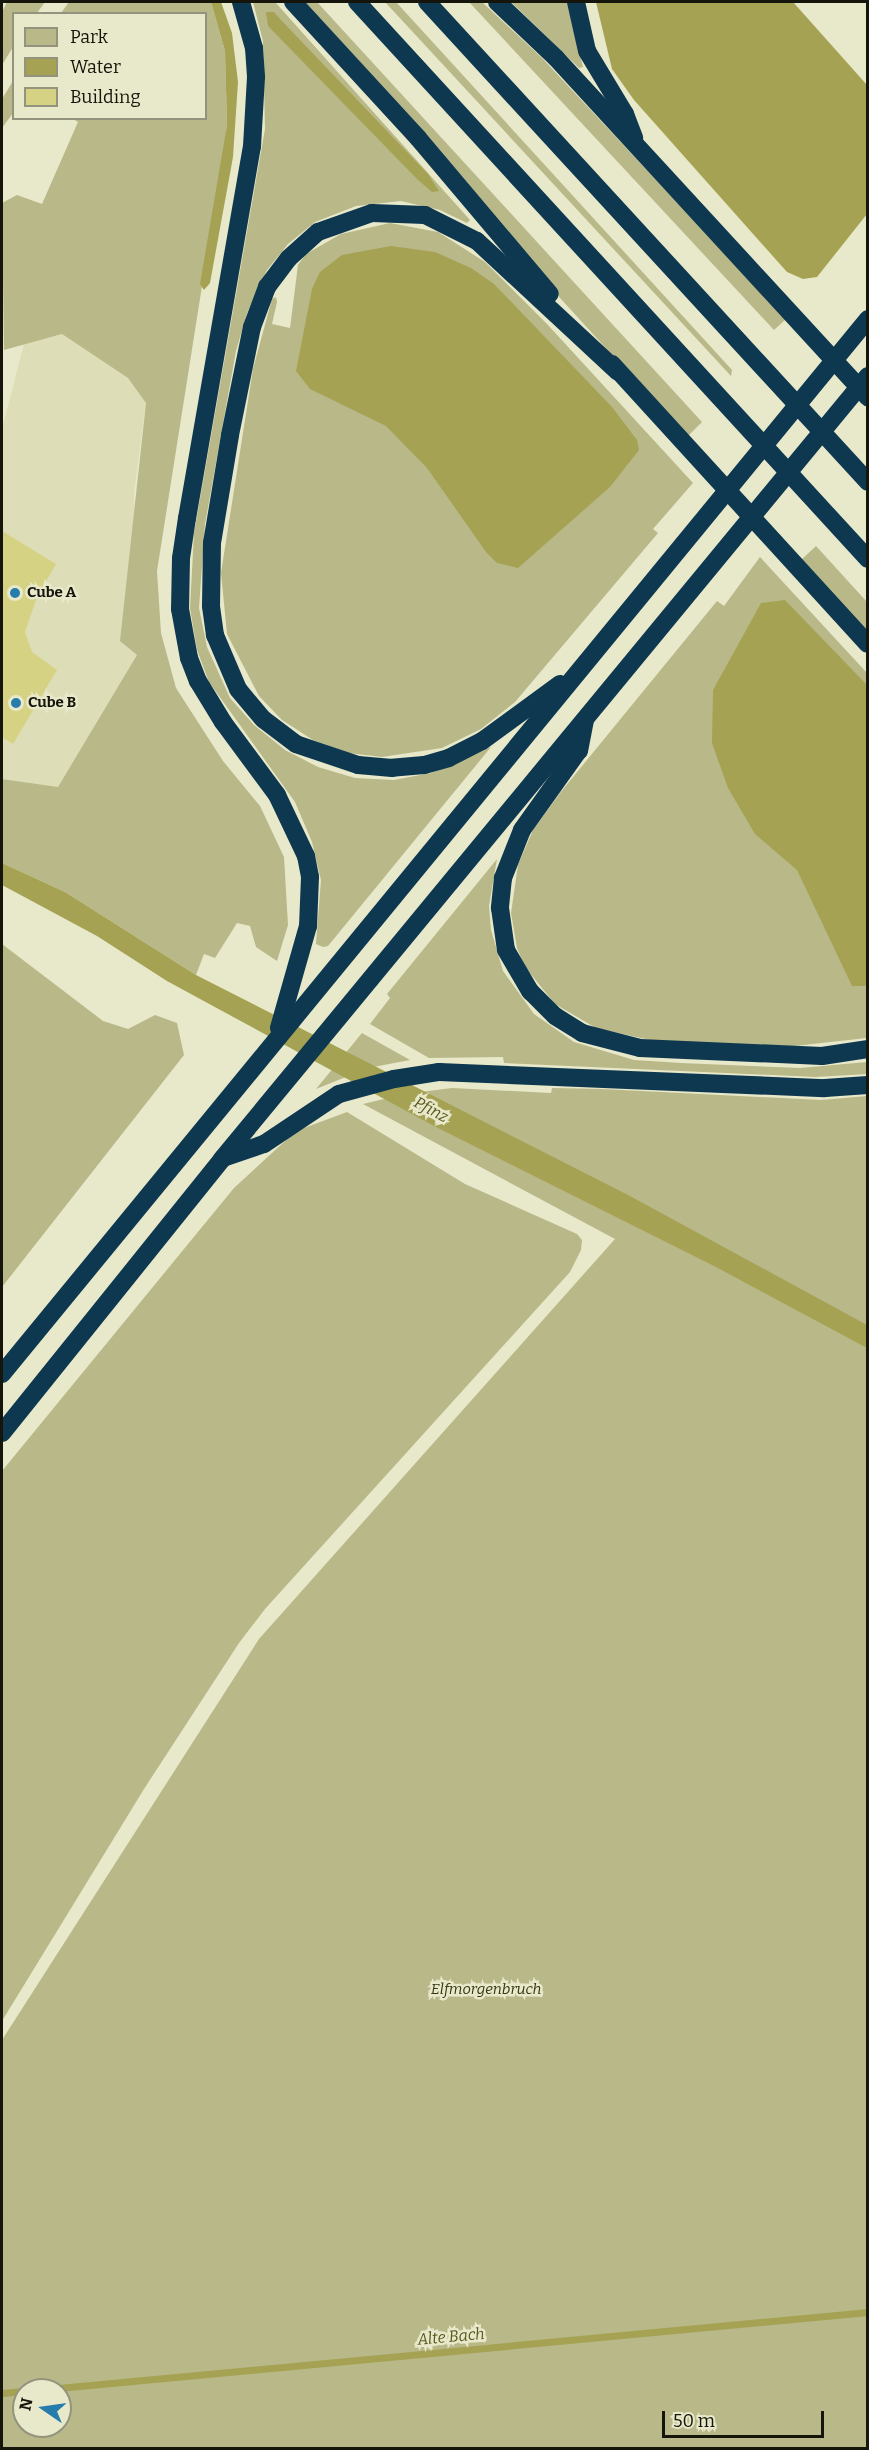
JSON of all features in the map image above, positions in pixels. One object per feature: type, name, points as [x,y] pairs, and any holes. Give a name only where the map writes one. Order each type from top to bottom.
[{"type":"highway","points":[[241,2],[254,48],[256,77],[253,136],[187,518],[181,558],[180,609],[189,658],[198,681],[223,722],[278,795],[306,856],[311,900],[303,952],[276,1038]]},
{"type":"highway","points":[[292,2],[418,138],[464,196],[618,372],[867,644]]},
{"type":"highway","points":[[357,2],[867,559]]},
{"type":"highway","points":[[427,2],[867,482]]},
{"type":"highway","points":[[497,2],[636,145],[867,397]]},
{"type":"highway","points":[[576,2],[587,51],[603,83],[625,114],[636,145]]},
{"type":"highway","points":[[572,677],[525,706],[482,741],[449,758],[424,765],[358,765],[296,744],[264,719],[238,689],[215,635],[210,574],[219,494],[252,327],[267,287],[303,244],[318,232],[353,217],[408,212],[462,231],[618,372]]},
{"type":"highway","points":[[2,1374],[866,320]]},
{"type":"highway","points":[[6,1427],[222,1159],[867,376]]},
{"type":"highway","points":[[586,715],[579,750],[522,830],[503,878],[500,908],[506,950],[530,991],[555,1016],[582,1033],[640,1048],[812,1056],[867,1049]]},
{"type":"highway","points":[[222,1159],[264,1144],[315,1107],[364,1085],[394,1078],[487,1072],[825,1088],[867,1085]]},
{"type":"shaded area","points":[[62,334],[128,378],[146,402],[134,493],[138,655],[58,787],[2,779],[2,429],[24,344]]},
{"type":"green space","points":[[7,2],[45,2],[38,12],[12,12],[12,49],[2,65],[2,12]]},
{"type":"green space","points":[[69,2],[211,2],[225,51],[227,125],[157,571],[161,633],[176,688],[223,761],[260,806],[284,857],[288,925],[277,961],[256,947],[250,926],[237,923],[215,958],[204,954],[196,975],[65,892],[2,863],[2,779],[58,787],[137,655],[120,641],[146,403],[128,378],[62,334],[4,350],[2,203],[17,195],[42,204],[78,122],[75,120],[207,120],[207,12],[62,12]]},
{"type":"green space","points":[[253,2],[275,2],[470,220],[467,223],[440,210],[401,201],[356,206],[315,222],[288,244],[267,270],[247,313],[236,351],[205,524],[199,608],[207,647],[230,698],[254,725],[285,750],[318,767],[355,778],[394,780],[431,773],[491,747],[328,946],[323,947],[316,944],[321,880],[312,842],[295,802],[209,682],[197,650],[190,608],[194,533],[265,129],[263,41]]},
{"type":"green space","points":[[304,2],[317,2],[702,422],[687,437],[540,276]]},
{"type":"green space","points":[[385,2],[396,2],[732,370],[731,376]]},
{"type":"green space","points":[[469,2],[482,2],[542,58],[786,319],[774,330]]},
{"type":"green space","points":[[511,2],[567,2],[583,67],[579,68]]},
{"type":"green space","points":[[12,83],[12,114],[2,128],[2,99]]},
{"type":"green space","points":[[390,223],[438,232],[485,262],[547,324],[693,483],[653,529],[658,533],[515,702],[481,729],[442,748],[382,757],[348,753],[313,740],[282,720],[259,696],[227,634],[221,573],[253,369],[272,299],[276,297],[277,302],[272,324],[290,328],[298,265],[306,254],[341,234]]},
{"type":"green space","points":[[816,546],[867,602],[867,634],[800,561]]},
{"type":"green space","points":[[760,557],[867,673],[867,1038],[785,1047],[650,1040],[596,1028],[555,1004],[525,967],[517,948],[511,913],[518,865],[533,830],[560,793],[717,601],[724,606]]},
{"type":"green space","points":[[497,859],[489,906],[491,930],[503,971],[534,1014],[574,1042],[634,1060],[800,1068],[867,1062],[867,1074],[815,1077],[504,1063],[503,1057],[429,1058],[370,1024],[390,998],[387,994]]},
{"type":"green space","points":[[2,944],[103,1021],[128,1029],[155,1015],[177,1023],[184,1055],[2,1287]]},
{"type":"green space","points":[[362,1033],[410,1060],[368,1068],[316,1089]]},
{"type":"green space","name":"Elfmorgenbruch","points":[[452,1088],[551,1093],[552,1088],[602,1089],[821,1100],[867,1096],[867,2448],[2,2448],[2,2040],[259,1639],[615,1239],[363,1104],[405,1094]]},
{"type":"green space","points":[[347,1112],[465,1184],[577,1234],[582,1240],[581,1250],[570,1272],[265,1609],[239,1643],[144,1789],[2,2021],[2,1471],[234,1188],[296,1131]]},
{"type":"water","points":[[211,2],[221,2],[232,33],[238,82],[233,157],[210,283],[204,290],[200,284],[227,125],[225,51]]},
{"type":"water","points":[[596,2],[793,2],[867,85],[867,214],[817,277],[803,279],[787,272],[634,100],[612,69]]},
{"type":"water","points":[[266,12],[274,12],[428,174],[439,191],[432,192],[417,179],[268,26]]},
{"type":"water","points":[[391,246],[435,252],[471,268],[494,284],[612,407],[637,440],[639,450],[610,487],[518,568],[497,563],[486,552],[427,468],[386,426],[310,389],[296,371],[312,289],[320,272],[342,255]]},
{"type":"water","points":[[785,600],[867,685],[867,986],[852,986],[797,870],[755,834],[728,788],[712,743],[713,690],[761,603]]},
{"type":"water","name":"Pfinz","points":[[2,863],[65,892],[196,975],[630,1196],[867,1325],[867,1348],[716,1267],[434,1126],[167,981],[97,936],[2,885]]},
{"type":"building","points":[[2,531],[56,564],[37,597],[25,632],[32,652],[57,670],[13,744],[2,737]]},
{"type":"waterway","name":"Alte Bach","points":[[72,2387],[868,2312]]},
{"type":"waterway","name":"Alte Bach","points":[[2,2393],[12,2392]]},
{"type":"place","name":"Cube A","points":[[15,593]]},
{"type":"place","name":"Cube B","points":[[16,703]]}]
